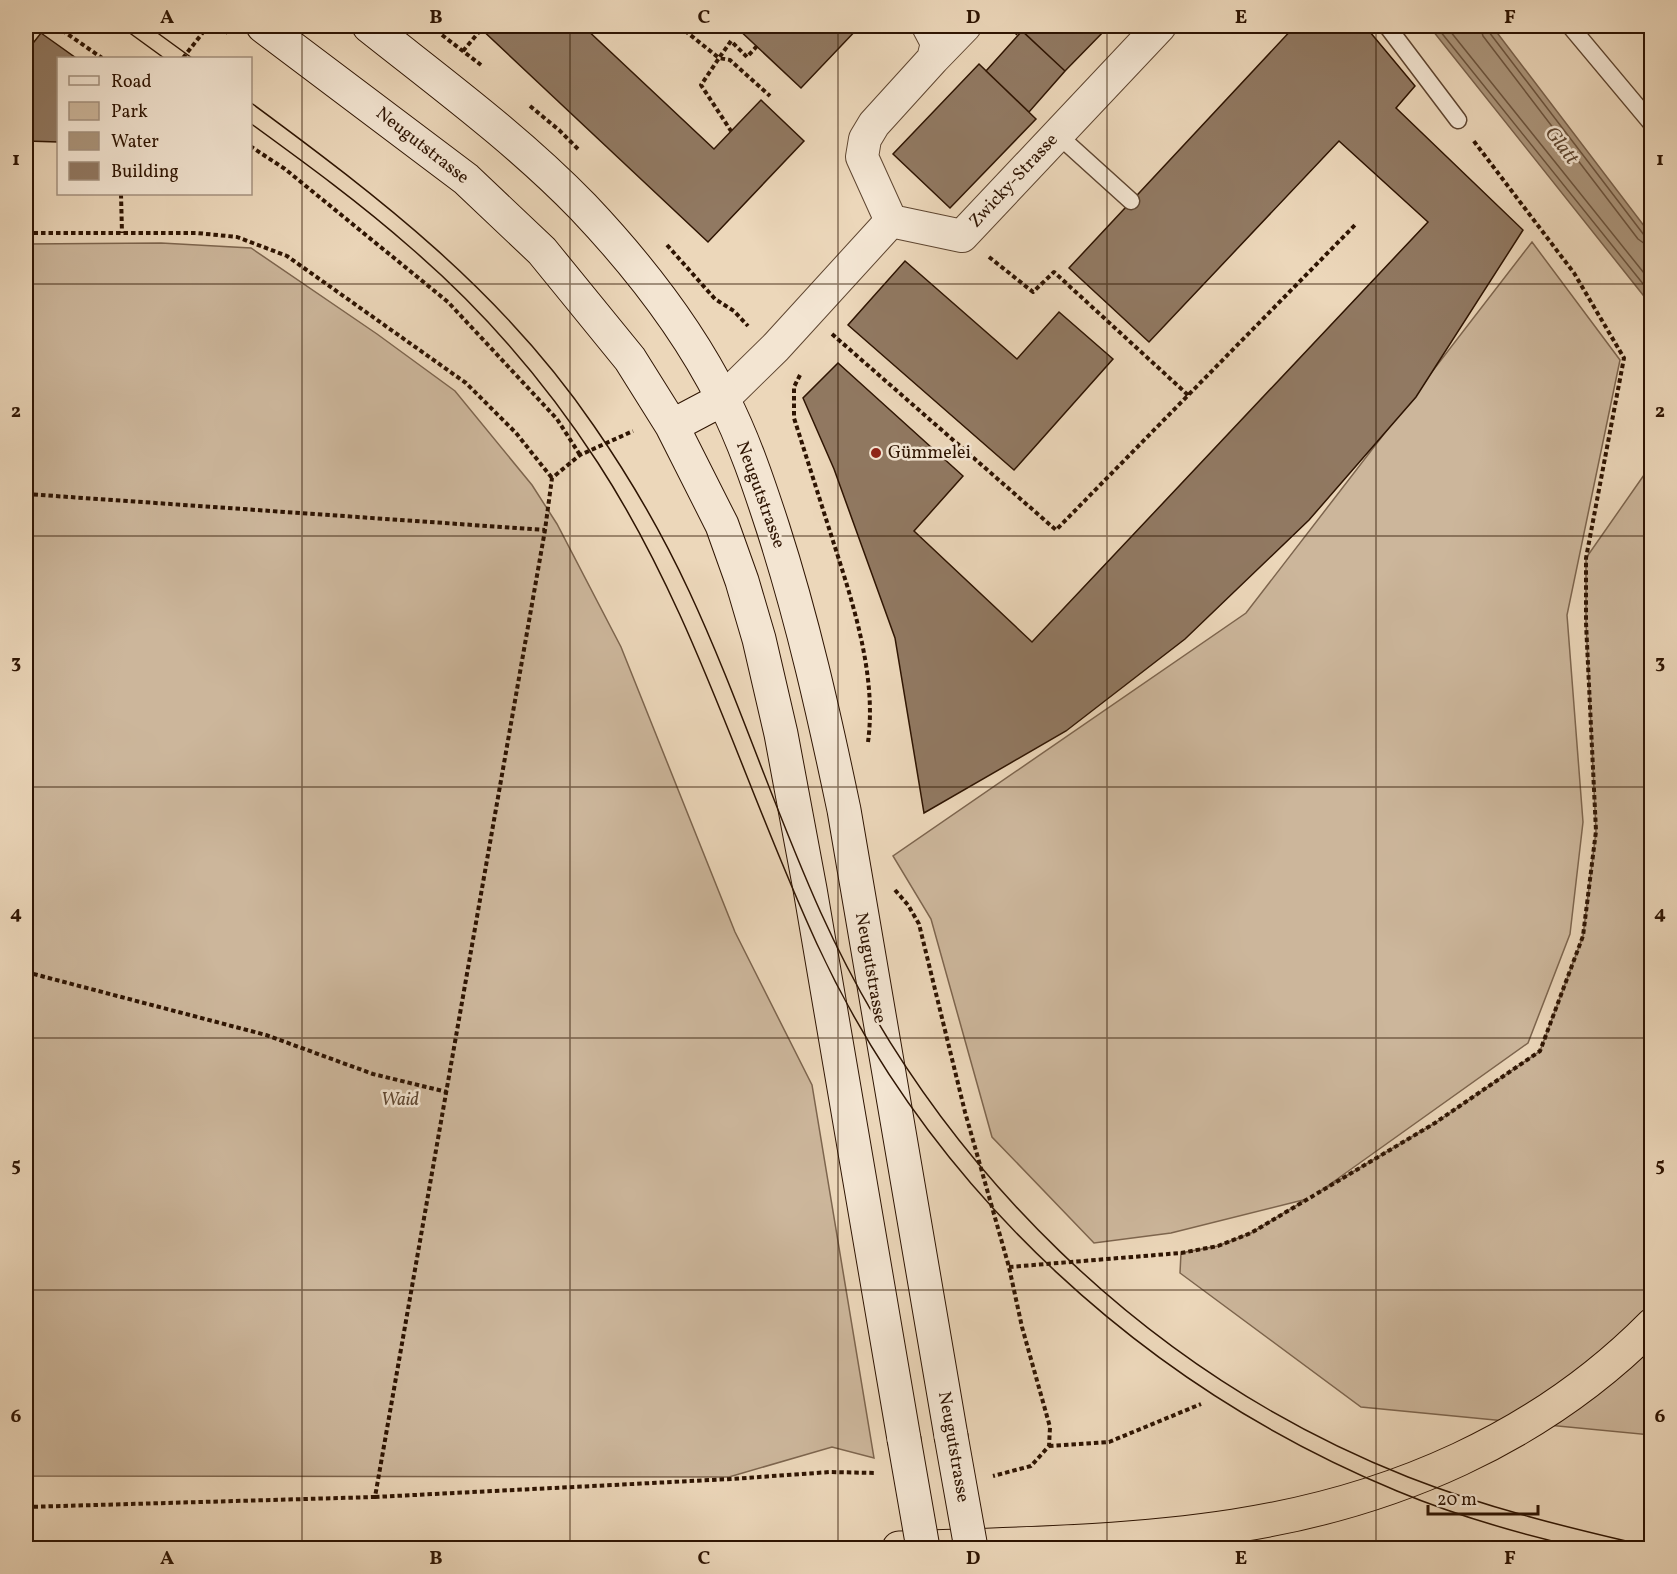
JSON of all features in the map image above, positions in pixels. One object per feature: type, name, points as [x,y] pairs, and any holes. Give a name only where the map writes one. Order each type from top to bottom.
[{"type":"highway","points":[[899,1548],[1084,1541],[1188,1532],[1236,1526],[1331,1506],[1400,1484],[1467,1456],[1511,1434],[1552,1409],[1592,1380],[1652,1325]]},
{"type":"main road","name":"Neugutstrasse","points":[[369,26],[544,169],[584,209],[632,263],[679,324],[723,399],[757,481],[795,600],[844,810],[971,1548]]},
{"type":"main road","name":"Neugutstrasse","points":[[250,33],[466,179],[543,251],[630,359],[672,426],[722,525],[742,582],[764,660],[781,734],[923,1548]]},
{"type":"main road","points":[[672,426],[723,399]]},
{"type":"street","points":[[928,26],[937,43],[933,59]]},
{"type":"street","points":[[723,399],[776,346],[891,221],[862,157],[865,138],[874,124],[965,26]]},
{"type":"street","name":"Zwicky-Strasse","points":[[891,221],[962,236],[1160,26]]},
{"type":"lane","points":[[1387,26],[1458,120]]},
{"type":"lane","points":[[1570,26],[1652,124]]},
{"type":"lane","points":[[1058,135],[1131,201]]},
{"type":"path","points":[[57,26],[101,57]]},
{"type":"path","points":[[184,57],[208,26]]},
{"type":"path","points":[[219,26],[250,33]]},
{"type":"path","points":[[463,51],[484,26]]},
{"type":"path","points":[[679,26],[718,58],[730,60],[770,96]]},
{"type":"path","points":[[685,30],[689,26]]},
{"type":"path","points":[[1009,26],[1019,34]]},
{"type":"path","points":[[731,131],[701,86],[731,41],[747,57],[757,46]]},
{"type":"path","points":[[1009,1267],[1181,1253],[1218,1246],[1251,1233],[1435,1123],[1540,1051],[1583,936],[1595,819],[1586,623],[1586,558],[1624,358],[1574,273],[1458,120]]},
{"type":"path","points":[[252,147],[285,169],[448,302],[557,419],[580,455]]},
{"type":"path","points":[[121,195],[122,233]]},
{"type":"path","points":[[831,334],[1056,530],[1355,225]]},
{"type":"path","points":[[26,233],[197,233],[237,237],[286,256],[466,383],[516,433],[552,478]]},
{"type":"path","points":[[962,236],[1033,292],[1054,272],[1188,395]]},
{"type":"path","points":[[794,387],[794,418],[855,611],[866,666],[870,728],[867,748]]},
{"type":"path","points":[[375,1497],[546,530],[552,478],[580,455],[642,427],[672,426]]},
{"type":"path","points":[[26,501],[27,494],[546,530]]},
{"type":"path","points":[[852,865],[898,892],[919,924],[965,1112],[1009,1267],[1022,1327],[1050,1427],[1049,1446],[1030,1466],[992,1476]]},
{"type":"path","points":[[26,972],[266,1035],[373,1074],[447,1092]]},
{"type":"path","points":[[1049,1446],[1109,1442],[1201,1404]]},
{"type":"path","points":[[26,1507],[375,1497],[830,1472],[876,1473]]},
{"type":"green space","points":[[1532,242],[1620,360],[1567,615],[1583,822],[1570,934],[1528,1043],[1319,1192],[1435,1123],[1540,1051],[1583,936],[1596,831],[1586,623],[1586,558],[1651,465],[1651,1435],[1361,1407],[1180,1273],[1181,1253],[1218,1246],[1251,1233],[1307,1199],[1171,1233],[1094,1243],[992,1137],[931,919],[893,856],[1246,613]]},
{"type":"green space","name":"Waid","points":[[161,243],[251,248],[377,334],[455,391],[532,485],[557,524],[621,647],[735,932],[812,1085],[874,1458],[832,1447],[729,1477],[26,1476],[26,244]]},
{"type":"water","name":"Glatt","points":[[1429,26],[1492,26],[1651,235],[1651,305]]},
{"type":"building","points":[[478,26],[583,26],[714,149],[761,100],[804,141],[708,242]]},
{"type":"building","points":[[735,26],[860,26],[801,88]]},
{"type":"building","points":[[1017,26],[1109,26],[1065,71]]},
{"type":"building","points":[[1295,26],[1365,26],[1415,86],[1396,108],[1523,230],[1416,397],[1309,520],[1185,639],[1066,731],[924,813],[895,638],[834,469],[803,398],[838,363],[963,476],[914,531],[1032,642],[1428,222],[1339,141],[1149,342],[1069,268]]},
{"type":"building","points":[[1022,31],[1065,71],[1029,112],[986,71]]},
{"type":"building","points":[[41,33],[75,57],[57,57],[57,142],[26,141],[26,52]]},
{"type":"building","points":[[979,64],[1036,119],[950,208],[893,154]]},
{"type":"building","points":[[905,261],[1017,359],[1059,312],[1113,359],[1014,470],[848,325]]},
{"type":"tram line","points":[[120,26],[163,57]]},
{"type":"tram line","points":[[148,26],[191,57]]},
{"type":"tram line","points":[[252,104],[392,211],[479,289],[558,377],[594,426],[645,506],[689,591],[724,671],[821,913],[869,1006],[925,1094],[989,1176],[1060,1252],[1138,1320],[1223,1381],[1313,1434],[1438,1488],[1559,1525],[1652,1547]]},
{"type":"tram line","points":[[252,124],[352,199],[438,272],[512,349],[578,433],[632,520],[663,579],[716,699],[790,884],[817,944],[865,1035],[921,1120],[985,1199],[1056,1272],[1134,1338],[1217,1397],[1305,1448],[1397,1491],[1489,1524],[1582,1548]]},
{"type":"place","name":"Gümmelei","points":[[876,453]]}]
